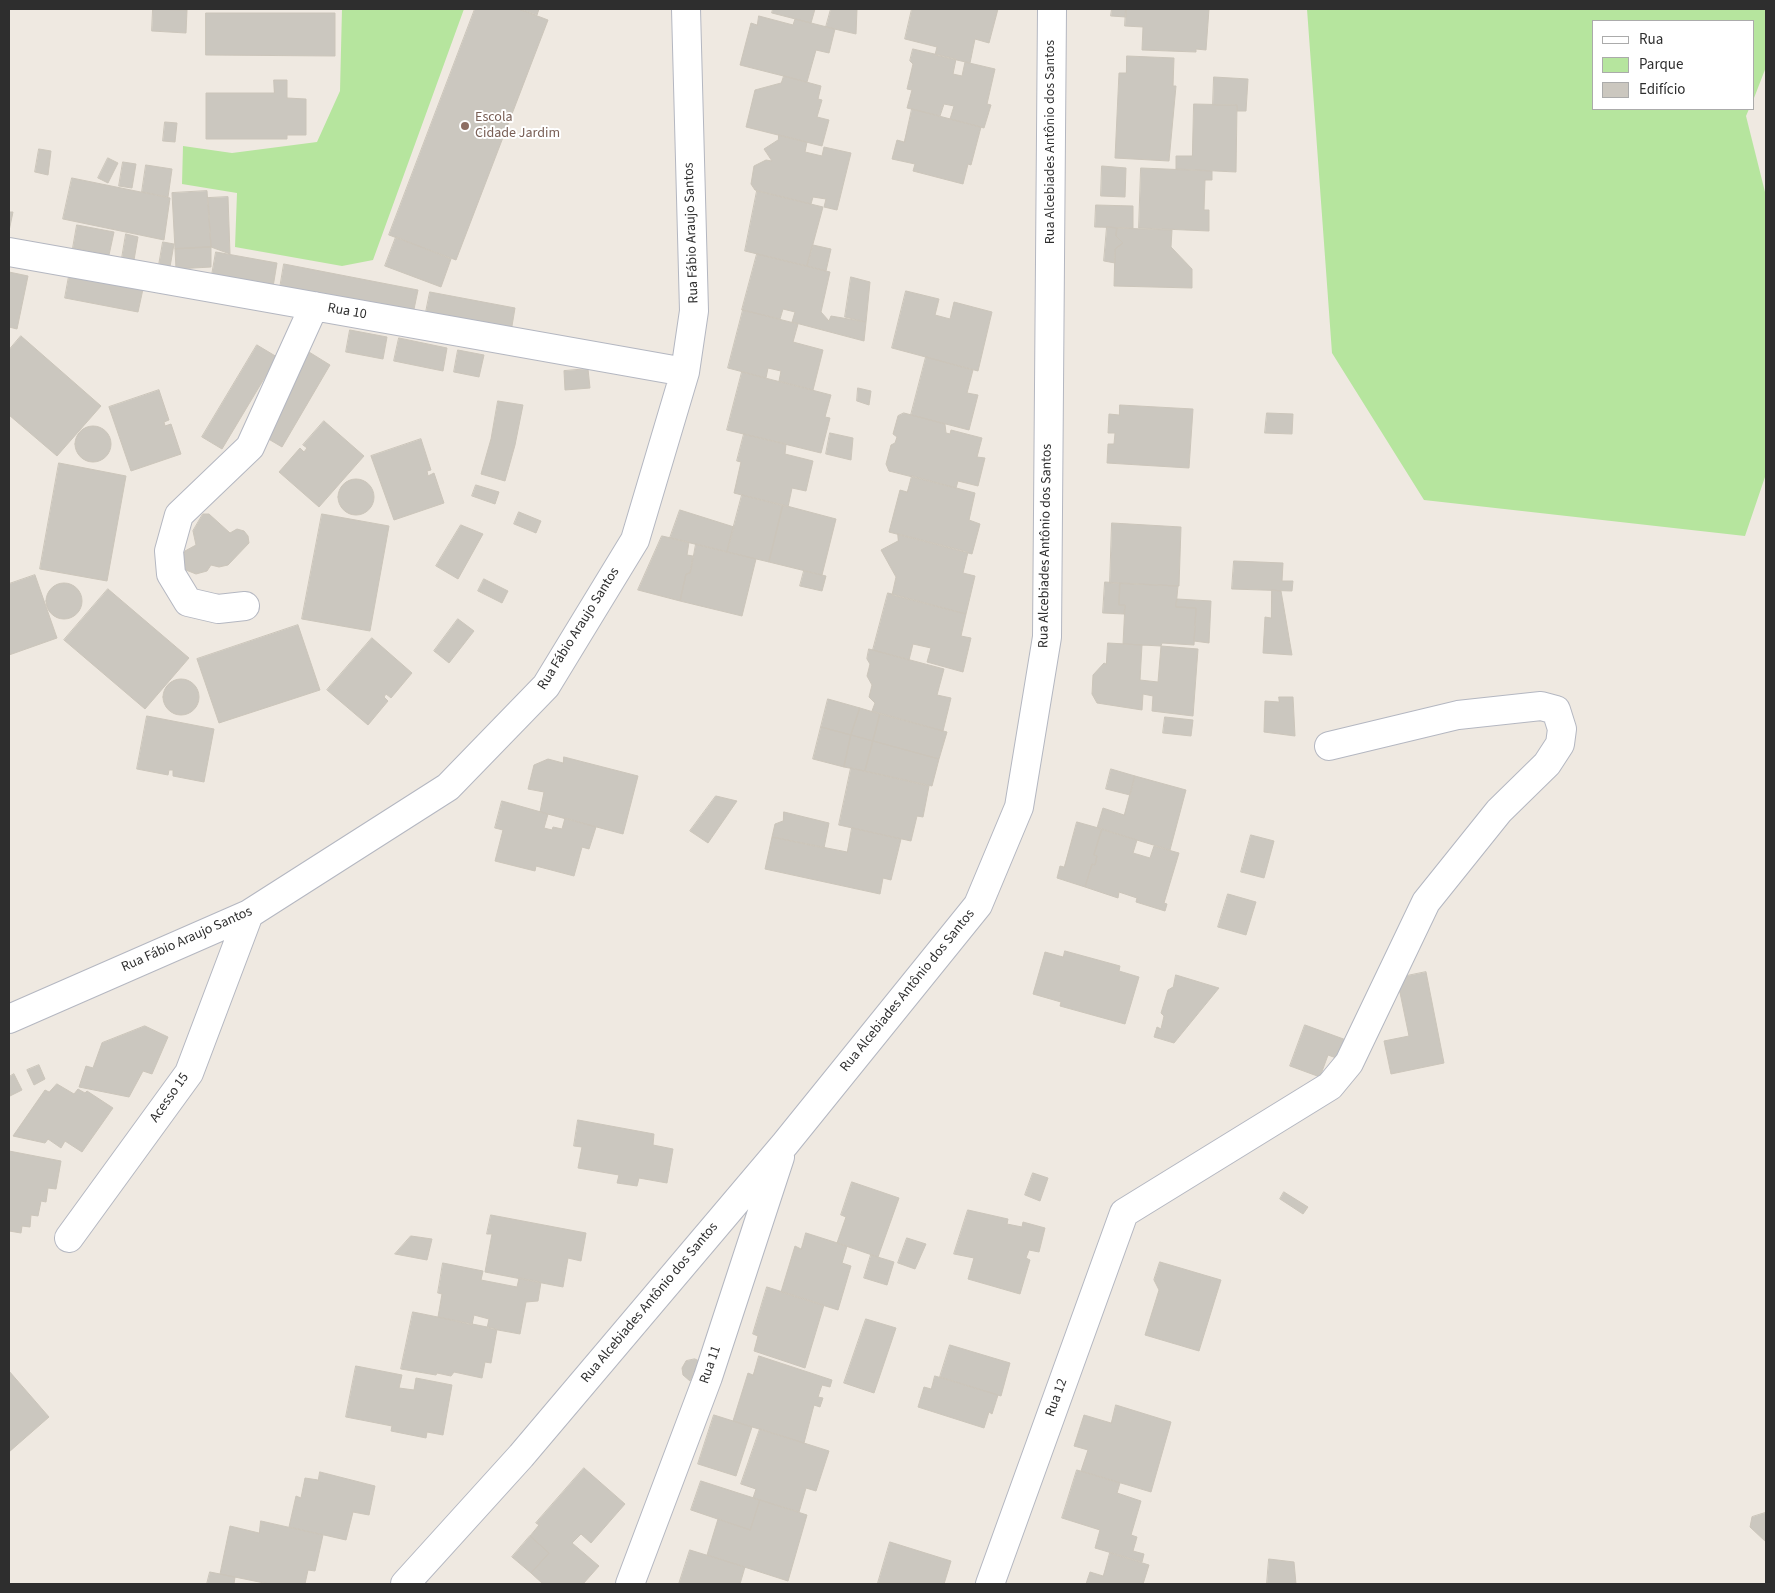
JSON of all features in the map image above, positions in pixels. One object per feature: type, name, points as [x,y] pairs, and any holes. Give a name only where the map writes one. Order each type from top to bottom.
[{"type":"street","name":"Rua Fábio Araujo Santos","points":[[9,1019],[250,914],[448,787],[546,686],[635,540],[685,372],[694,311],[686,9]]},
{"type":"street","name":"Rua Alcebiades Antônio dos Santos","points":[[405,1584],[522,1456],[784,1144],[978,905],[1019,808],[1047,637],[1052,9]]},
{"type":"street","name":"Rua 10","points":[[9,252],[685,372]]},
{"type":"street","points":[[245,606],[218,609],[188,602],[171,574],[169,551],[179,515],[250,447],[314,306]]},
{"type":"street","name":"Rua 12","points":[[990,1584],[1124,1213],[1330,1086],[1350,1063],[1426,902],[1499,811],[1548,764],[1560,744],[1562,729],[1556,710],[1541,706],[1458,715],[1329,746]]},
{"type":"street","name":"Acesso 15","points":[[69,1238],[189,1073],[250,914]]},
{"type":"street","name":"Rua 11","points":[[630,1584],[708,1377],[784,1144]]},
{"type":"green space","points":[[342,9],[464,9],[373,260],[342,266],[235,247],[237,193],[182,184],[183,146],[232,153],[317,142],[340,91]]},
{"type":"green space","points":[[1307,9],[1766,9],[1766,67],[1755,95],[1755,20],[1592,20],[1592,110],[1749,110],[1746,116],[1766,196],[1766,474],[1745,536],[1424,500],[1332,353]]},
{"type":"building","points":[[153,9],[187,10],[186,33],[152,31]]},
{"type":"building","points":[[475,9],[519,9],[548,20],[456,260],[389,235]]},
{"type":"building","points":[[519,9],[539,9],[537,15]]},
{"type":"building","points":[[773,9],[815,9],[811,23],[772,13]]},
{"type":"building","points":[[831,9],[857,9],[856,34],[826,27]]},
{"type":"building","points":[[912,9],[998,9],[989,43],[975,39],[970,63],[935,55],[937,47],[905,39]]},
{"type":"building","points":[[1112,9],[1126,9],[1126,17],[1111,16]]},
{"type":"building","points":[[1126,9],[1209,9],[1206,50],[1196,49],[1196,52],[1142,50],[1143,27],[1125,26]]},
{"type":"building","points":[[206,13],[335,13],[335,56],[206,55]]},
{"type":"building","points":[[759,16],[793,25],[795,19],[835,29],[829,53],[816,50],[807,82],[740,65],[751,23],[757,25]]},
{"type":"building","points":[[913,49],[956,59],[953,74],[962,76],[965,62],[995,69],[987,104],[991,105],[984,128],[950,119],[954,106],[944,104],[940,116],[907,108],[912,90],[907,89],[913,64],[910,61]]},
{"type":"building","points":[[1127,56],[1174,58],[1173,86],[1176,86],[1169,161],[1115,158],[1119,73],[1126,73]]},
{"type":"building","points":[[784,76],[821,86],[818,99],[822,100],[817,117],[829,120],[822,146],[746,127],[755,90],[781,83]]},
{"type":"building","points":[[1214,77],[1248,79],[1246,111],[1237,111],[1237,105],[1213,105]]},
{"type":"building","points":[[274,80],[287,80],[287,98],[306,99],[306,135],[287,135],[287,139],[206,139],[206,93],[274,93]]},
{"type":"building","points":[[1194,104],[1237,105],[1236,172],[1176,169],[1176,156],[1192,156]]},
{"type":"building","points":[[912,109],[981,127],[971,165],[968,164],[963,184],[913,171],[915,164],[892,159],[897,140],[904,142]]},
{"type":"building","points":[[165,122],[177,123],[175,142],[163,141]]},
{"type":"building","points":[[779,135],[807,142],[805,152],[822,156],[824,147],[851,153],[837,210],[824,207],[826,199],[813,197],[811,204],[755,190],[751,184],[754,166],[766,160],[772,161],[764,149],[778,140]]},
{"type":"building","points":[[39,149],[51,151],[48,175],[35,172]]},
{"type":"building","points":[[108,158],[118,163],[108,183],[98,178]]},
{"type":"building","points":[[123,162],[136,164],[132,188],[119,186]]},
{"type":"building","points":[[146,165],[172,169],[168,197],[142,192]]},
{"type":"building","points":[[1102,166],[1126,168],[1125,197],[1101,196]]},
{"type":"building","points":[[1141,168],[1212,171],[1212,180],[1205,180],[1204,210],[1209,210],[1209,231],[1139,228]]},
{"type":"building","points":[[72,178],[170,198],[164,240],[63,219]]},
{"type":"building","points":[[207,191],[211,247],[175,249],[172,193]]},
{"type":"building","points":[[757,191],[823,207],[807,266],[745,251]]},
{"type":"building","points":[[228,197],[230,254],[211,247],[208,198]]},
{"type":"building","points":[[1096,205],[1133,206],[1133,228],[1095,227]]},
{"type":"building","points":[[9,212],[13,212],[9,231]]},
{"type":"building","points":[[77,225],[114,232],[109,255],[73,248]]},
{"type":"building","points":[[1107,227],[1117,228],[1116,236],[1123,243],[1115,249],[1115,263],[1104,261]]},
{"type":"building","points":[[1117,228],[1172,230],[1171,247],[1192,269],[1192,288],[1114,286],[1115,249],[1123,243],[1116,236]]},
{"type":"building","points":[[126,234],[138,237],[134,260],[122,258]]},
{"type":"building","points":[[396,237],[451,259],[441,287],[385,266]]},
{"type":"building","points":[[163,242],[174,244],[170,267],[159,265]]},
{"type":"building","points":[[813,245],[831,249],[826,271],[807,266]]},
{"type":"building","points":[[211,247],[211,267],[176,269],[175,249]]},
{"type":"building","points":[[216,252],[277,263],[273,287],[212,275]]},
{"type":"building","points":[[757,254],[830,272],[821,312],[829,321],[831,316],[866,322],[864,341],[792,322],[795,312],[783,309],[780,319],[742,310]]},
{"type":"building","points":[[284,264],[418,290],[413,314],[280,288]]},
{"type":"building","points":[[9,272],[28,276],[17,329],[9,327]]},
{"type":"building","points":[[69,276],[143,289],[138,312],[65,298]]},
{"type":"building","points":[[851,277],[870,282],[866,322],[845,317]]},
{"type":"building","points":[[906,291],[939,299],[935,315],[950,319],[954,302],[992,312],[978,371],[892,348]]},
{"type":"building","points":[[430,292],[515,308],[511,332],[425,317]]},
{"type":"building","points":[[743,310],[798,324],[793,342],[823,350],[813,390],[779,381],[781,371],[768,368],[766,378],[728,368]]},
{"type":"building","points":[[350,330],[387,337],[383,359],[346,352]]},
{"type":"building","points":[[21,336],[101,406],[57,456],[9,415],[9,350]]},
{"type":"building","points":[[399,338],[447,348],[443,371],[394,361]]},
{"type":"building","points":[[257,345],[277,357],[222,449],[202,437]]},
{"type":"building","points":[[458,350],[484,355],[479,377],[454,372]]},
{"type":"building","points":[[309,352],[330,365],[282,447],[260,434]]},
{"type":"building","points":[[926,357],[973,370],[967,393],[978,395],[969,430],[911,415]]},
{"type":"building","points":[[588,369],[590,388],[565,390],[564,371]]},
{"type":"building","points":[[742,372],[831,395],[825,417],[830,418],[821,453],[727,430]]},
{"type":"building","points":[[858,388],[871,391],[869,405],[857,401]]},
{"type":"building","points":[[159,390],[169,420],[164,422],[165,426],[171,424],[181,454],[131,471],[109,407]]},
{"type":"building","points":[[498,401],[523,405],[505,481],[481,474],[491,439]]},
{"type":"building","points":[[1120,405],[1193,409],[1189,468],[1107,463],[1108,444],[1114,444],[1115,433],[1108,433],[1109,414],[1119,415]]},
{"type":"building","points":[[904,413],[945,424],[946,433],[950,434],[951,430],[982,438],[977,457],[985,458],[978,486],[958,481],[956,488],[889,471],[886,464],[891,445],[895,443],[897,437],[893,434],[898,416]]},
{"type":"building","points":[[1267,413],[1293,414],[1292,434],[1265,433]]},
{"type":"building","points":[[324,421],[364,456],[319,507],[279,472],[300,448],[304,452],[307,448],[303,445]]},
{"type":"building","points":[[93,426],[106,431],[111,444],[106,457],[93,462],[80,457],[75,444],[80,431]]},
{"type":"building","points":[[830,433],[853,438],[851,460],[826,454]]},
{"type":"building","points":[[744,434],[786,444],[785,454],[813,461],[806,491],[792,488],[788,507],[734,493],[741,462],[737,461]]},
{"type":"building","points":[[421,439],[431,470],[427,471],[428,476],[434,473],[444,503],[394,520],[371,456]]},
{"type":"building","points":[[59,463],[126,476],[107,581],[40,569]]},
{"type":"building","points":[[912,476],[975,493],[969,520],[980,524],[972,554],[889,532],[900,490],[907,492]]},
{"type":"building","points":[[356,479],[369,484],[374,497],[369,510],[356,515],[343,510],[338,497],[343,484]]},
{"type":"building","points":[[476,485],[499,492],[495,504],[472,496]]},
{"type":"building","points":[[742,495],[783,505],[769,562],[727,552]]},
{"type":"building","points":[[783,505],[836,519],[822,575],[769,562]]},
{"type":"building","points":[[680,510],[734,527],[727,552],[670,538]]},
{"type":"building","points":[[519,512],[541,521],[536,533],[514,524]]},
{"type":"building","points":[[203,514],[209,514],[230,533],[237,529],[244,531],[248,536],[249,543],[228,565],[219,567],[211,565],[207,571],[196,574],[186,570],[183,557],[185,551],[196,545],[193,531]]},
{"type":"building","points":[[322,514],[389,526],[370,631],[302,619]]},
{"type":"building","points":[[1112,523],[1181,527],[1179,586],[1110,583]]},
{"type":"building","points":[[461,525],[483,534],[458,579],[436,566]]},
{"type":"building","points":[[898,534],[968,552],[963,573],[975,576],[966,614],[892,595],[896,577],[881,550],[898,541]]},
{"type":"building","points":[[662,536],[689,542],[687,555],[693,556],[690,573],[686,574],[680,601],[638,590]]},
{"type":"building","points":[[696,544],[756,559],[742,616],[680,601],[686,574],[690,573]]},
{"type":"building","points":[[1234,561],[1283,563],[1282,581],[1293,581],[1292,591],[1232,589]]},
{"type":"building","points":[[804,571],[826,576],[822,591],[800,586]]},
{"type":"building","points":[[35,575],[57,638],[9,655],[9,584]]},
{"type":"building","points":[[484,579],[508,591],[502,603],[478,591]]},
{"type":"building","points":[[1105,582],[1120,583],[1119,605],[1125,605],[1124,614],[1103,613]]},
{"type":"building","points":[[64,583],[77,588],[82,601],[77,614],[64,619],[51,614],[46,601],[51,588]]},
{"type":"building","points":[[1120,583],[1178,586],[1176,607],[1196,608],[1194,645],[1162,643],[1161,646],[1123,644],[1125,605],[1119,605]]},
{"type":"building","points":[[108,589],[189,658],[145,709],[64,640]]},
{"type":"building","points":[[1272,590],[1281,591],[1292,655],[1263,653],[1265,617],[1271,618]]},
{"type":"building","points":[[888,593],[966,614],[961,636],[971,638],[963,672],[927,662],[931,648],[913,644],[909,660],[873,650]]},
{"type":"building","points":[[1177,599],[1211,601],[1209,643],[1194,641],[1196,608],[1176,607]]},
{"type":"building","points":[[458,619],[474,631],[449,663],[434,651]]},
{"type":"building","points":[[298,625],[320,690],[219,723],[197,659]]},
{"type":"building","points":[[372,638],[412,673],[391,698],[386,694],[384,697],[388,701],[368,725],[327,690]]},
{"type":"building","points":[[1108,643],[1142,645],[1140,680],[1158,682],[1161,646],[1198,649],[1193,716],[1152,711],[1153,696],[1143,694],[1142,710],[1097,703],[1092,694],[1093,675],[1104,663],[1106,664]]},
{"type":"building","points":[[869,649],[944,669],[937,695],[951,698],[943,731],[872,711],[875,703],[869,697],[872,685],[867,676],[870,664],[867,659]]},
{"type":"building","points":[[181,679],[194,684],[199,697],[194,710],[181,715],[168,710],[163,697],[168,684]]},
{"type":"building","points":[[1279,697],[1293,697],[1295,736],[1264,732],[1265,701],[1279,702]]},
{"type":"building","points":[[828,699],[860,708],[851,735],[821,727]]},
{"type":"building","points":[[860,708],[880,714],[873,741],[851,735]]},
{"type":"building","points":[[880,714],[947,732],[939,759],[873,741]]},
{"type":"building","points":[[147,716],[214,729],[204,782],[173,776],[173,770],[169,770],[168,775],[137,769]]},
{"type":"building","points":[[1165,717],[1193,720],[1191,736],[1163,733]]},
{"type":"building","points":[[821,727],[851,735],[844,767],[813,759]]},
{"type":"building","points":[[851,735],[873,741],[865,771],[844,767]]},
{"type":"building","points":[[873,741],[939,759],[932,786],[865,771]]},
{"type":"building","points":[[564,757],[638,776],[623,834],[540,812],[544,792],[528,789],[534,765],[548,759],[563,763]]},
{"type":"building","points":[[851,768],[929,786],[923,817],[917,816],[911,841],[839,825]]},
{"type":"building","points":[[1111,769],[1135,776],[1130,795],[1106,789]]},
{"type":"building","points":[[1135,776],[1186,790],[1170,850],[1097,828],[1103,808],[1124,815]]},
{"type":"building","points":[[716,796],[737,801],[708,843],[690,831]]},
{"type":"building","points":[[502,801],[548,814],[544,828],[552,830],[553,827],[562,829],[565,818],[596,827],[589,849],[582,847],[574,876],[536,866],[535,871],[495,861],[503,830],[495,828]]},
{"type":"building","points":[[784,812],[829,823],[824,848],[772,837],[775,824],[783,821]]},
{"type":"building","points":[[1077,822],[1102,829],[1094,855],[1097,856],[1095,865],[1092,864],[1085,887],[1057,878],[1060,866],[1064,867]]},
{"type":"building","points":[[852,828],[901,839],[891,880],[883,878],[880,894],[765,869],[772,837],[847,852]]},
{"type":"building","points":[[1102,829],[1137,840],[1133,853],[1150,858],[1154,846],[1179,853],[1164,903],[1167,904],[1165,911],[1136,902],[1137,898],[1119,892],[1118,898],[1085,887],[1092,864],[1095,865],[1097,856],[1094,855]]},
{"type":"building","points":[[1251,835],[1274,841],[1264,878],[1241,872]]},
{"type":"building","points":[[1228,894],[1256,902],[1246,935],[1218,927]]},
{"type":"building","points":[[1065,951],[1120,966],[1119,971],[1139,977],[1125,1024],[1060,1006],[1061,1002],[1033,994],[1045,952],[1063,957]]},
{"type":"building","points":[[1426,972],[1444,1063],[1391,1074],[1384,1041],[1409,1036],[1397,978]]},
{"type":"building","points":[[1176,975],[1219,988],[1174,1043],[1154,1037],[1157,1027],[1161,1029],[1164,1016],[1161,1013],[1168,990],[1173,987]]},
{"type":"building","points":[[1305,1025],[1349,1041],[1347,1062],[1328,1055],[1320,1077],[1290,1066]]},
{"type":"building","points":[[145,1026],[168,1037],[152,1074],[143,1071],[129,1097],[79,1087],[86,1066],[93,1068],[102,1043]]},
{"type":"building","points":[[39,1065],[45,1079],[34,1085],[27,1070]]},
{"type":"building","points":[[14,1074],[22,1090],[10,1096],[9,1077]]},
{"type":"building","points":[[57,1084],[74,1094],[78,1089],[85,1093],[87,1091],[113,1108],[82,1152],[65,1141],[61,1148],[48,1139],[45,1143],[13,1136],[45,1090],[49,1092]]},
{"type":"building","points":[[578,1120],[654,1134],[653,1145],[673,1149],[667,1183],[639,1178],[637,1186],[617,1183],[619,1175],[578,1168],[582,1147],[574,1146]]},
{"type":"building","points":[[9,1151],[61,1161],[56,1189],[48,1188],[46,1202],[41,1201],[38,1216],[31,1215],[30,1227],[22,1226],[21,1233],[9,1231]]},
{"type":"building","points":[[1033,1173],[1048,1178],[1040,1201],[1025,1195]]},
{"type":"building","points":[[852,1182],[899,1198],[878,1257],[837,1243],[846,1217],[841,1215]]},
{"type":"building","points":[[1284,1192],[1308,1207],[1303,1214],[1280,1199]]},
{"type":"building","points":[[968,1210],[1008,1219],[1007,1224],[1022,1227],[1023,1222],[1045,1228],[1039,1252],[1029,1250],[1026,1258],[1030,1260],[1020,1294],[968,1279],[974,1258],[954,1254]]},
{"type":"building","points":[[491,1215],[586,1233],[581,1261],[568,1258],[563,1287],[485,1272],[492,1234],[487,1234]]},
{"type":"building","points":[[806,1233],[847,1246],[842,1263],[851,1266],[838,1310],[781,1292],[795,1246],[801,1249]]},
{"type":"building","points":[[411,1236],[432,1239],[427,1260],[395,1254]]},
{"type":"building","points":[[907,1238],[926,1244],[915,1269],[898,1263]]},
{"type":"building","points":[[871,1255],[894,1262],[887,1285],[864,1278]]},
{"type":"building","points":[[1160,1262],[1221,1280],[1199,1351],[1145,1335],[1159,1290],[1154,1280]]},
{"type":"building","points":[[443,1263],[483,1271],[481,1280],[517,1287],[519,1278],[541,1282],[538,1301],[526,1302],[520,1334],[487,1328],[489,1319],[474,1315],[472,1325],[438,1317],[442,1294],[438,1293]]},
{"type":"building","points":[[767,1287],[824,1305],[805,1368],[754,1351],[758,1336],[753,1334]]},
{"type":"building","points":[[413,1312],[497,1329],[491,1363],[485,1362],[482,1378],[454,1372],[451,1376],[401,1369]]},
{"type":"building","points":[[866,1319],[896,1328],[874,1393],[844,1383]]},
{"type":"building","points":[[950,1345],[1010,1363],[1001,1396],[940,1377]]},
{"type":"building","points":[[759,1356],[832,1380],[830,1387],[822,1385],[818,1397],[823,1398],[820,1407],[814,1405],[804,1443],[733,1421],[748,1373],[753,1375]]},
{"type":"building","points":[[695,1359],[699,1361],[690,1381],[683,1375],[682,1368],[686,1361]]},
{"type":"building","points":[[356,1366],[402,1375],[399,1388],[414,1390],[416,1378],[452,1385],[443,1435],[427,1432],[426,1438],[391,1431],[392,1426],[346,1417]]},
{"type":"building","points":[[9,1371],[49,1417],[9,1452]]},
{"type":"building","points":[[935,1376],[998,1395],[992,1414],[989,1412],[984,1428],[918,1407],[924,1387],[931,1389]]},
{"type":"building","points":[[1116,1405],[1171,1422],[1151,1492],[1081,1471],[1088,1450],[1074,1446],[1084,1415],[1111,1423]]},
{"type":"building","points":[[714,1415],[752,1427],[736,1476],[698,1464]]},
{"type":"building","points":[[760,1429],[829,1451],[816,1491],[806,1488],[799,1512],[753,1498],[756,1489],[741,1484]]},
{"type":"building","points":[[584,1468],[625,1504],[591,1543],[581,1534],[572,1543],[599,1566],[583,1584],[543,1584],[531,1573],[549,1553],[530,1536],[539,1525],[536,1523]]},
{"type":"building","points":[[1077,1470],[1120,1483],[1117,1493],[1141,1501],[1131,1535],[1137,1537],[1133,1551],[1144,1554],[1142,1562],[1095,1548],[1100,1530],[1062,1518]]},
{"type":"building","points":[[320,1472],[375,1486],[369,1515],[353,1512],[346,1540],[289,1527],[296,1496],[301,1498],[305,1478],[318,1480]]},
{"type":"building","points":[[701,1481],[760,1500],[750,1530],[691,1510]]},
{"type":"building","points":[[760,1500],[807,1515],[788,1581],[707,1555],[718,1519],[750,1530]]},
{"type":"building","points":[[1765,1513],[1766,1542],[1750,1527],[1752,1517]]},
{"type":"building","points":[[261,1521],[323,1535],[315,1571],[308,1570],[305,1584],[269,1584],[220,1574],[230,1526],[259,1533]]},
{"type":"building","points":[[530,1536],[549,1553],[531,1573],[512,1557]]},
{"type":"building","points":[[890,1542],[951,1561],[944,1584],[878,1583]]},
{"type":"building","points":[[690,1550],[745,1567],[740,1584],[679,1584]]},
{"type":"building","points":[[1110,1553],[1149,1565],[1143,1584],[1086,1584],[1090,1572],[1103,1576]]},
{"type":"building","points":[[1269,1559],[1294,1562],[1296,1584],[1267,1584]]},
{"type":"building","points":[[210,1572],[235,1577],[234,1584],[207,1584]]},
{"type":"place","name":"Escola Cidade Jardim","points":[[465,126]]}]
